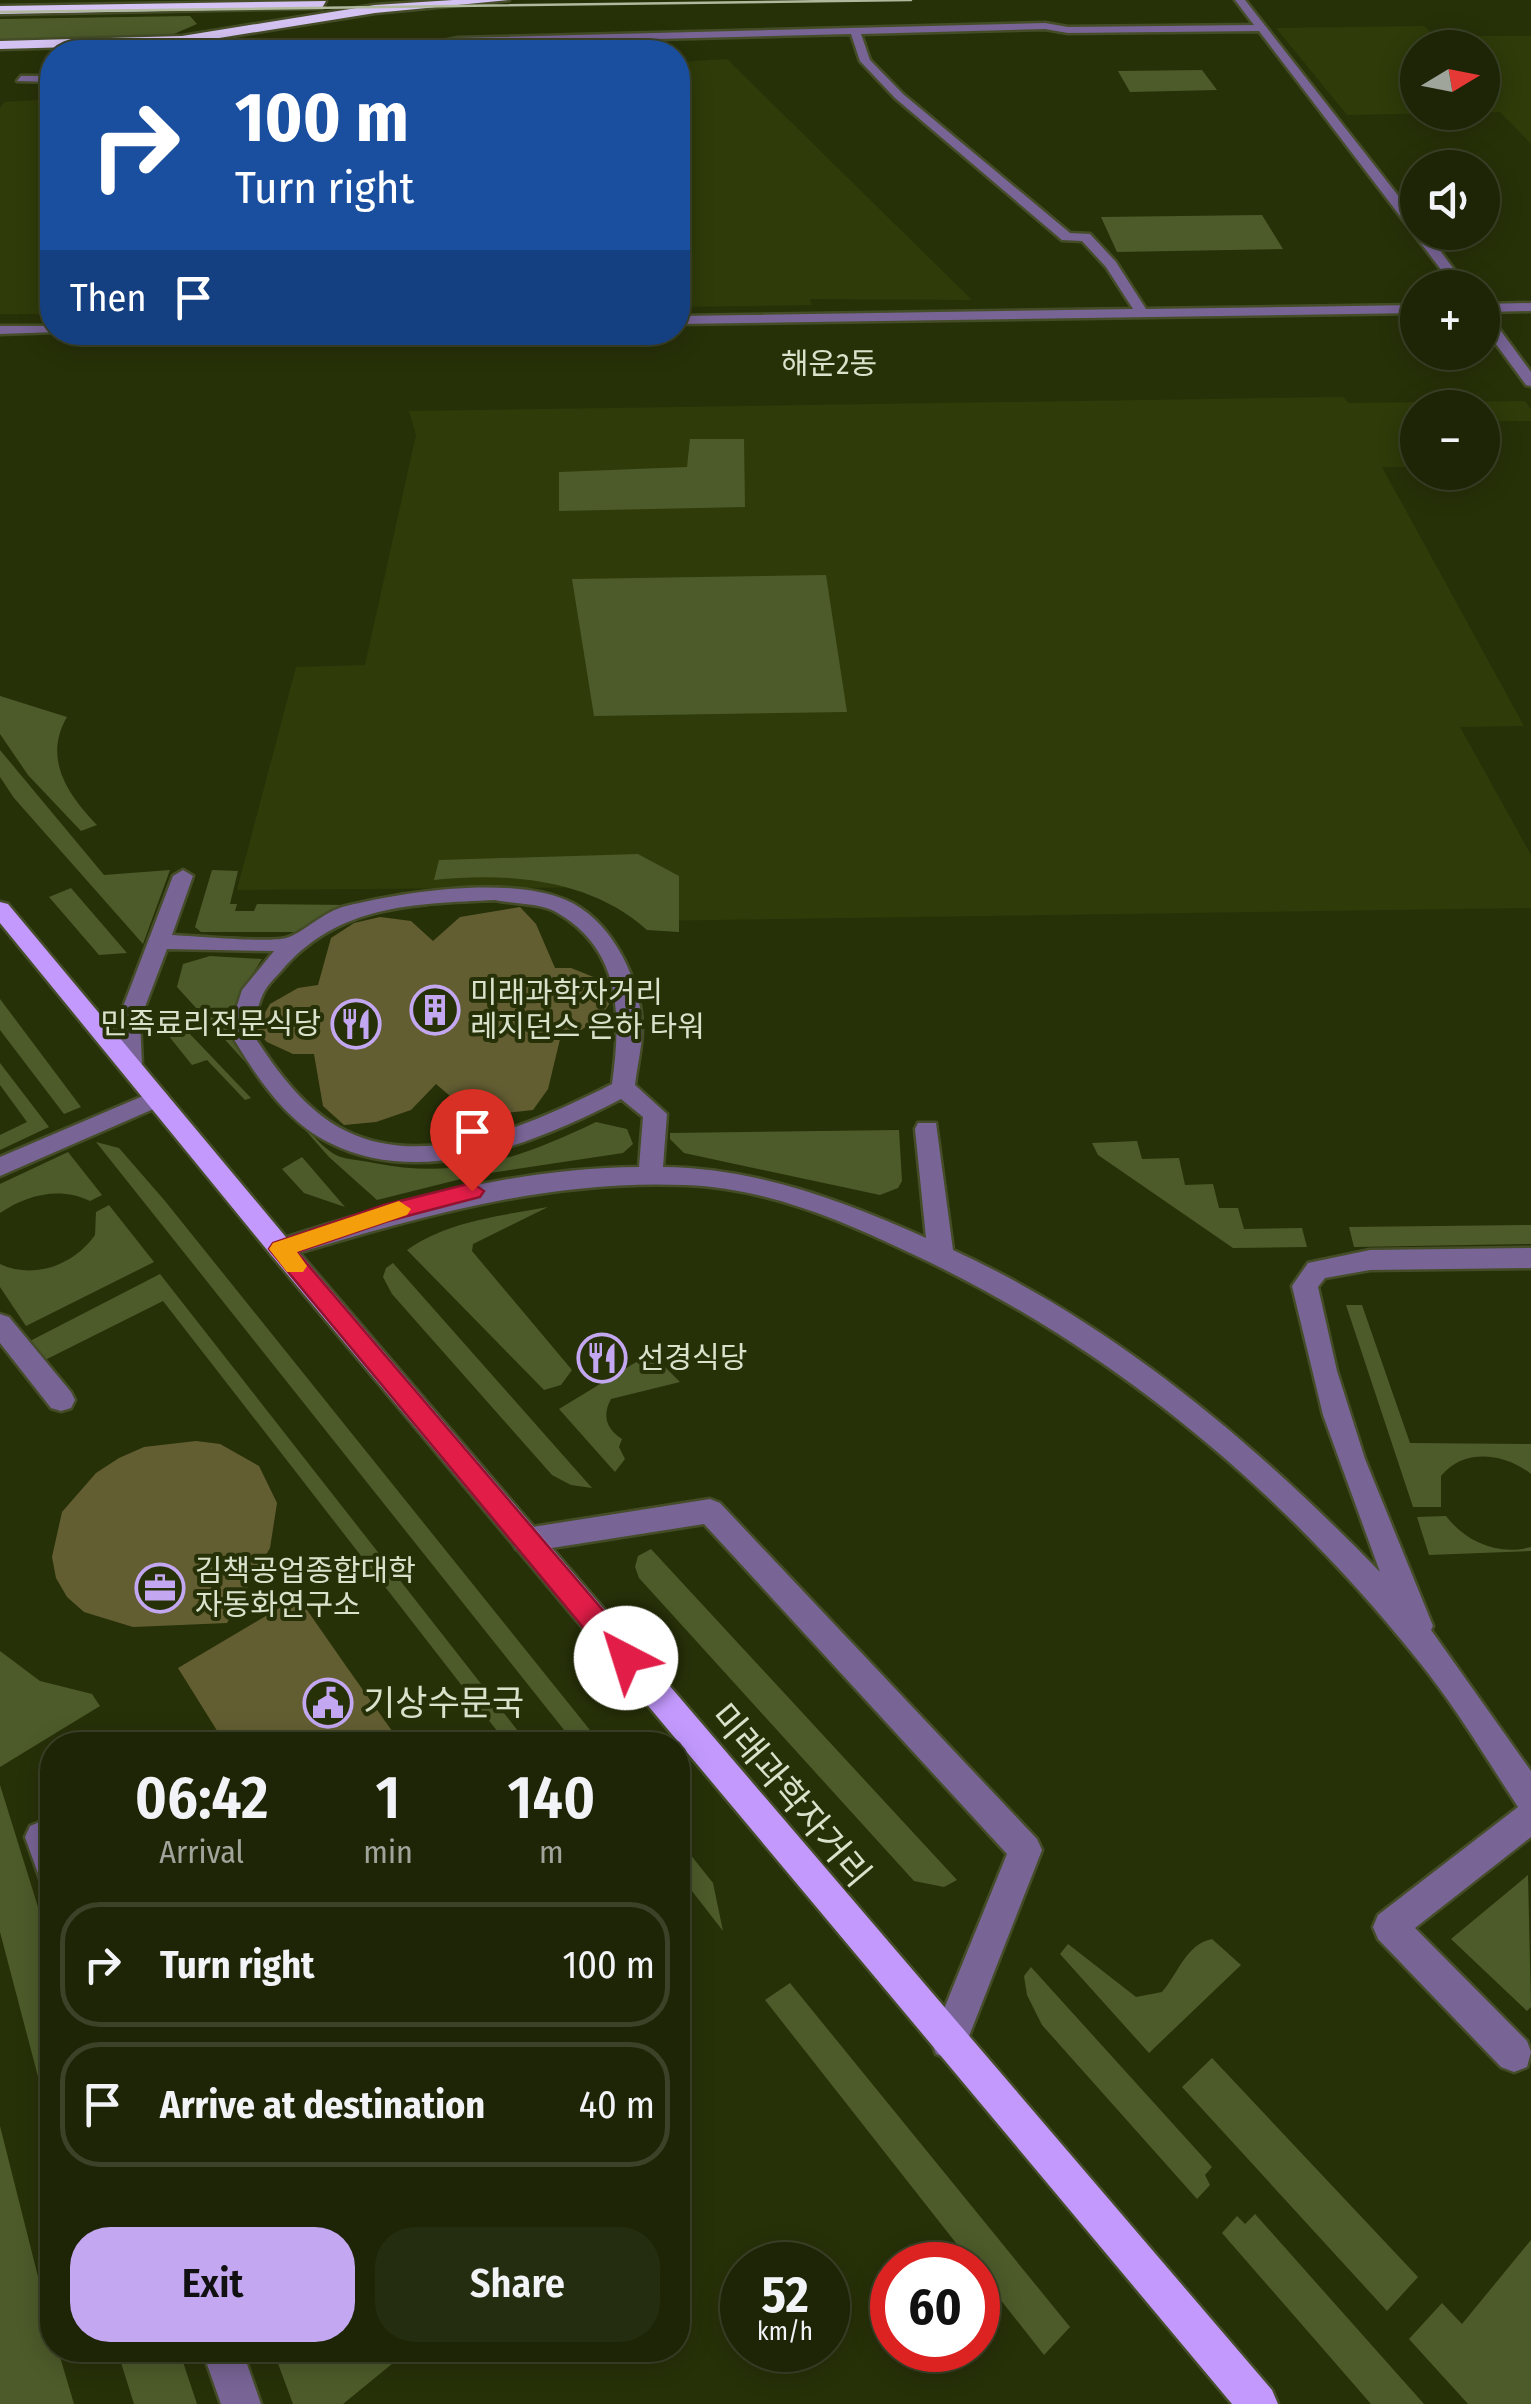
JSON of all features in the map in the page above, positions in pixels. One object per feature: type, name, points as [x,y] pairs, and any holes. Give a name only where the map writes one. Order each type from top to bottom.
[{"type":"highway","points":[[37,6],[86,0]]},
{"type":"highway","points":[[0,7],[256,0]]},
{"type":"highway","points":[[37,6],[494,0]]},
{"type":"highway","points":[[178,40],[261,31],[375,9],[504,0]]},
{"type":"highway","points":[[164,40],[191,34],[206,24],[203,16],[178,7]]},
{"type":"highway","points":[[0,45],[40,44]]},
{"type":"main road","name":"미래과학자거리","points":[[0,910],[688,1732]]},
{"type":"main road","name":"미래과학자거리","points":[[690,1734],[1258,2404]]},
{"type":"street","points":[[1240,0],[1400,208]]},
{"type":"street","points":[[494,40],[854,30],[1262,28]]},
{"type":"street","points":[[854,30],[864,61],[899,96],[1067,237],[1085,236],[1112,265],[1142,313]]},
{"type":"street","points":[[22,79],[40,78]]},
{"type":"street","points":[[1433,250],[1448,270]]},
{"type":"street","points":[[1500,310],[1531,307]]},
{"type":"street","points":[[690,320],[1400,309]]},
{"type":"street","points":[[0,330],[40,330]]},
{"type":"street","points":[[1500,338],[1531,382]]},
{"type":"street","points":[[130,1065],[129,1020],[183,876]]},
{"type":"street","points":[[495,894],[560,905],[595,932],[622,975],[631,1025],[623,1088],[584,1110],[520,1134],[448,1152],[372,1149],[340,1138],[281,1090],[240,1031],[242,1012],[253,990],[292,945],[322,923],[349,912],[424,897],[495,894]]},
{"type":"street","points":[[160,942],[292,945]]},
{"type":"street","points":[[623,1088],[655,1114],[650,1177]]},
{"type":"street","points":[[0,1167],[157,1098]]},
{"type":"street","points":[[927,1129],[940,1253]]},
{"type":"street","points":[[281,1249],[384,1213],[472,1191],[541,1179],[688,1176],[801,1195],[940,1253],[1089,1336],[1292,1500],[1428,1649],[1531,1798]]},
{"type":"street","points":[[1428,1649],[1384,1551],[1312,1330],[1306,1286],[1317,1270],[1370,1260],[1531,1258]]},
{"type":"street","points":[[0,1324],[61,1400]]},
{"type":"street","points":[[526,1540],[710,1511],[1025,1850],[949,2041]]},
{"type":"street","points":[[1514,2054],[1390,1927],[1531,1818]]},
{"type":"street","points":[[226,2362],[241,2404]]},
{"type":"shaded area","points":[[190,16],[197,24],[167,37],[0,42],[0,19]]},
{"type":"shaded area","points":[[1424,26],[1428,30],[1400,30],[1400,114],[1347,115],[1276,28]]},
{"type":"shaded area","points":[[1500,36],[1531,36],[1531,144],[1500,112]]},
{"type":"shaded area","points":[[727,59],[972,300],[810,299],[812,305],[690,307],[690,61]]},
{"type":"shaded area","points":[[1202,70],[1217,90],[1130,92],[1118,71]]},
{"type":"shaded area","points":[[40,100],[40,314],[0,314],[0,108],[4,102]]},
{"type":"shaded area","points":[[1262,215],[1283,249],[1117,252],[1101,217]]},
{"type":"shaded area","points":[[1343,397],[1349,403],[1400,402],[1400,467],[1382,467],[1524,726],[1460,727],[1531,855],[1531,908],[651,921],[640,887],[237,890],[296,667],[365,665],[416,435],[409,411]]},
{"type":"shaded area","points":[[1500,401],[1525,401],[1531,409],[1531,421],[1500,421]]},
{"type":"shaded area","points":[[690,439],[744,439],[745,507],[559,511],[559,472],[687,467]]},
{"type":"shaded area","points":[[826,575],[847,712],[594,716],[572,579]]},
{"type":"shaded area","points":[[0,696],[67,717],[60,732],[58,761],[68,788],[97,825],[81,831],[28,775],[0,734]]},
{"type":"shaded area","points":[[0,750],[104,875],[170,870],[143,944],[14,798],[0,777]]},
{"type":"shaded area","points":[[638,854],[679,876],[679,932],[647,930],[600,900],[547,883],[491,877],[434,880],[439,860]]},
{"type":"shaded area","points":[[212,870],[238,871],[230,904],[237,904],[235,911],[254,911],[257,904],[346,905],[297,932],[201,932],[195,927]]},
{"type":"shaded area","points":[[71,888],[127,953],[99,955],[49,897]]},
{"type":"shaded area","points":[[210,956],[262,959],[242,991],[231,1036],[272,1085],[268,1087],[177,987],[183,964]]},
{"type":"shaded area","points":[[0,999],[81,1107],[64,1114],[0,1030]]},
{"type":"shaded area","points":[[168,1011],[251,1098],[245,1100],[207,1060],[192,1065],[168,1035],[164,1014]]},
{"type":"shaded area","points":[[0,1063],[49,1127],[0,1150],[0,1135],[27,1122],[0,1085]]},
{"type":"shaded area","points":[[288,1104],[336,1155],[405,1168],[462,1167],[489,1162],[542,1146],[596,1122],[627,1129],[633,1144],[623,1153],[477,1175],[377,1200],[329,1157],[284,1106]]},
{"type":"shaded area","points":[[899,1130],[902,1181],[898,1188],[880,1195],[684,1153],[670,1139],[670,1133]]},
{"type":"shaded area","points":[[1137,1141],[1142,1159],[1179,1158],[1185,1185],[1213,1184],[1219,1208],[1238,1208],[1244,1229],[1302,1228],[1307,1247],[1233,1248],[1098,1155],[1092,1143]]},
{"type":"shaded area","points":[[96,1142],[119,1148],[165,1201],[592,1732],[566,1732]]},
{"type":"shaded area","points":[[68,1152],[102,1195],[90,1201],[55,1193],[21,1201],[0,1213],[0,1184]]},
{"type":"shaded area","points":[[302,1157],[345,1207],[304,1193],[282,1169]]},
{"type":"shaded area","points":[[109,1205],[154,1262],[26,1326],[0,1287],[0,1264],[39,1270],[65,1262],[95,1235],[96,1212]]},
{"type":"shaded area","points":[[548,1207],[473,1244],[472,1251],[572,1370],[561,1385],[544,1390],[407,1250],[457,1226]]},
{"type":"shaded area","points":[[1531,1225],[1531,1244],[1354,1247],[1349,1227]]},
{"type":"shaded area","points":[[393,1263],[592,1488],[571,1485],[552,1475],[392,1294],[383,1277]]},
{"type":"shaded area","points":[[160,1274],[519,1732],[498,1732],[163,1301],[45,1360],[30,1341]]},
{"type":"shaded area","points":[[1346,1305],[1362,1305],[1410,1443],[1531,1444],[1531,1474],[1497,1458],[1461,1461],[1441,1476],[1441,1507],[1413,1507]]},
{"type":"shaded area","points":[[651,1353],[680,1382],[611,1399],[607,1421],[622,1439],[619,1447],[625,1459],[615,1472],[559,1409]]},
{"type":"shaded area","points":[[1446,1516],[1463,1533],[1484,1545],[1507,1550],[1531,1547],[1531,1551],[1429,1555],[1417,1517]]},
{"type":"shaded area","points":[[651,1549],[957,1880],[944,1887],[914,1881],[639,1578],[635,1567],[638,1556]]},
{"type":"shaded area","points":[[0,1651],[40,1681],[92,1694],[100,1706],[57,1732],[40,1732],[40,1743],[0,1767]]},
{"type":"shaded area","points":[[0,1785],[40,1913],[40,2084],[0,1932]]},
{"type":"shaded area","points":[[690,1854],[713,1883],[723,1931],[690,1888]]},
{"type":"shaded area","points":[[1528,1875],[1531,2007],[1527,2011],[1451,1939]]},
{"type":"shaded area","points":[[1212,1939],[1241,1965],[1149,2053],[1060,1954],[1068,1944],[1136,1997],[1162,1992],[1189,1953]]},
{"type":"shaded area","points":[[1031,1967],[1212,2167],[1205,2175],[1210,2185],[1197,2199],[1042,2025],[1027,1995],[1024,1976]]},
{"type":"shaded area","points":[[790,1983],[1070,2327],[1044,2355],[1000,2299],[1000,2242],[955,2242],[765,2000]]},
{"type":"shaded area","points":[[1212,2058],[1418,2277],[1387,2311],[1182,2087]]},
{"type":"shaded area","points":[[0,2126],[40,2284],[40,2362],[62,2362],[74,2404],[0,2404]]},
{"type":"shaded area","points":[[1255,2214],[1424,2404],[1371,2404],[1222,2233],[1237,2216],[1245,2224]]},
{"type":"shaded area","points":[[1531,2240],[1531,2404],[1468,2404],[1409,2339],[1442,2303],[1462,2324]]},
{"type":"shaded area","points":[[121,2362],[183,2362],[197,2404],[134,2404]]},
{"type":"shaded area","points":[[277,2362],[394,2362],[343,2404],[293,2404]]},
{"type":"building","name":"미래과학자거리 레지던스 은하 타워","points":[[520,907],[536,924],[555,968],[571,968],[596,978],[609,990],[611,1001],[601,1017],[578,1032],[561,1035],[548,1089],[533,1110],[496,1114],[464,1108],[436,1084],[411,1110],[376,1122],[344,1125],[323,1106],[314,1054],[293,1054],[267,1042],[255,1030],[270,1004],[298,988],[318,985],[331,938],[354,923],[380,917],[411,921],[433,941],[460,917]]},
{"type":"building","name":"김책공업종합대학 자동화연구소","points":[[196,1441],[220,1444],[259,1466],[277,1503],[270,1548],[227,1623],[133,1627],[84,1612],[67,1597],[56,1578],[52,1557],[62,1512],[96,1473],[119,1458],[144,1447]]},
{"type":"building","points":[[298,1597],[393,1732],[218,1732],[178,1668]]},
{"type":"tram line","points":[[0,12],[911,0]]},
{"type":"slow traffic","points":[[295,1266],[281,1249],[399,1209]]},
{"type":"place","name":"미래과학자거리 레지던스 은하 타워","points":[[435,1010]]},
{"type":"place","name":"민족료리전문식당","points":[[356,1024]]},
{"type":"place","name":"선경식당","points":[[602,1358]]},
{"type":"place","name":"김책공업종합대학 자동화연구소","points":[[160,1588]]},
{"type":"place","name":"기상수문국","points":[[328,1703]]},
{"type":"district","name":"해운2동","points":[[829,364]]},
{"type":"route","points":[[472,1191],[384,1213],[281,1249],[626,1658]]}]
